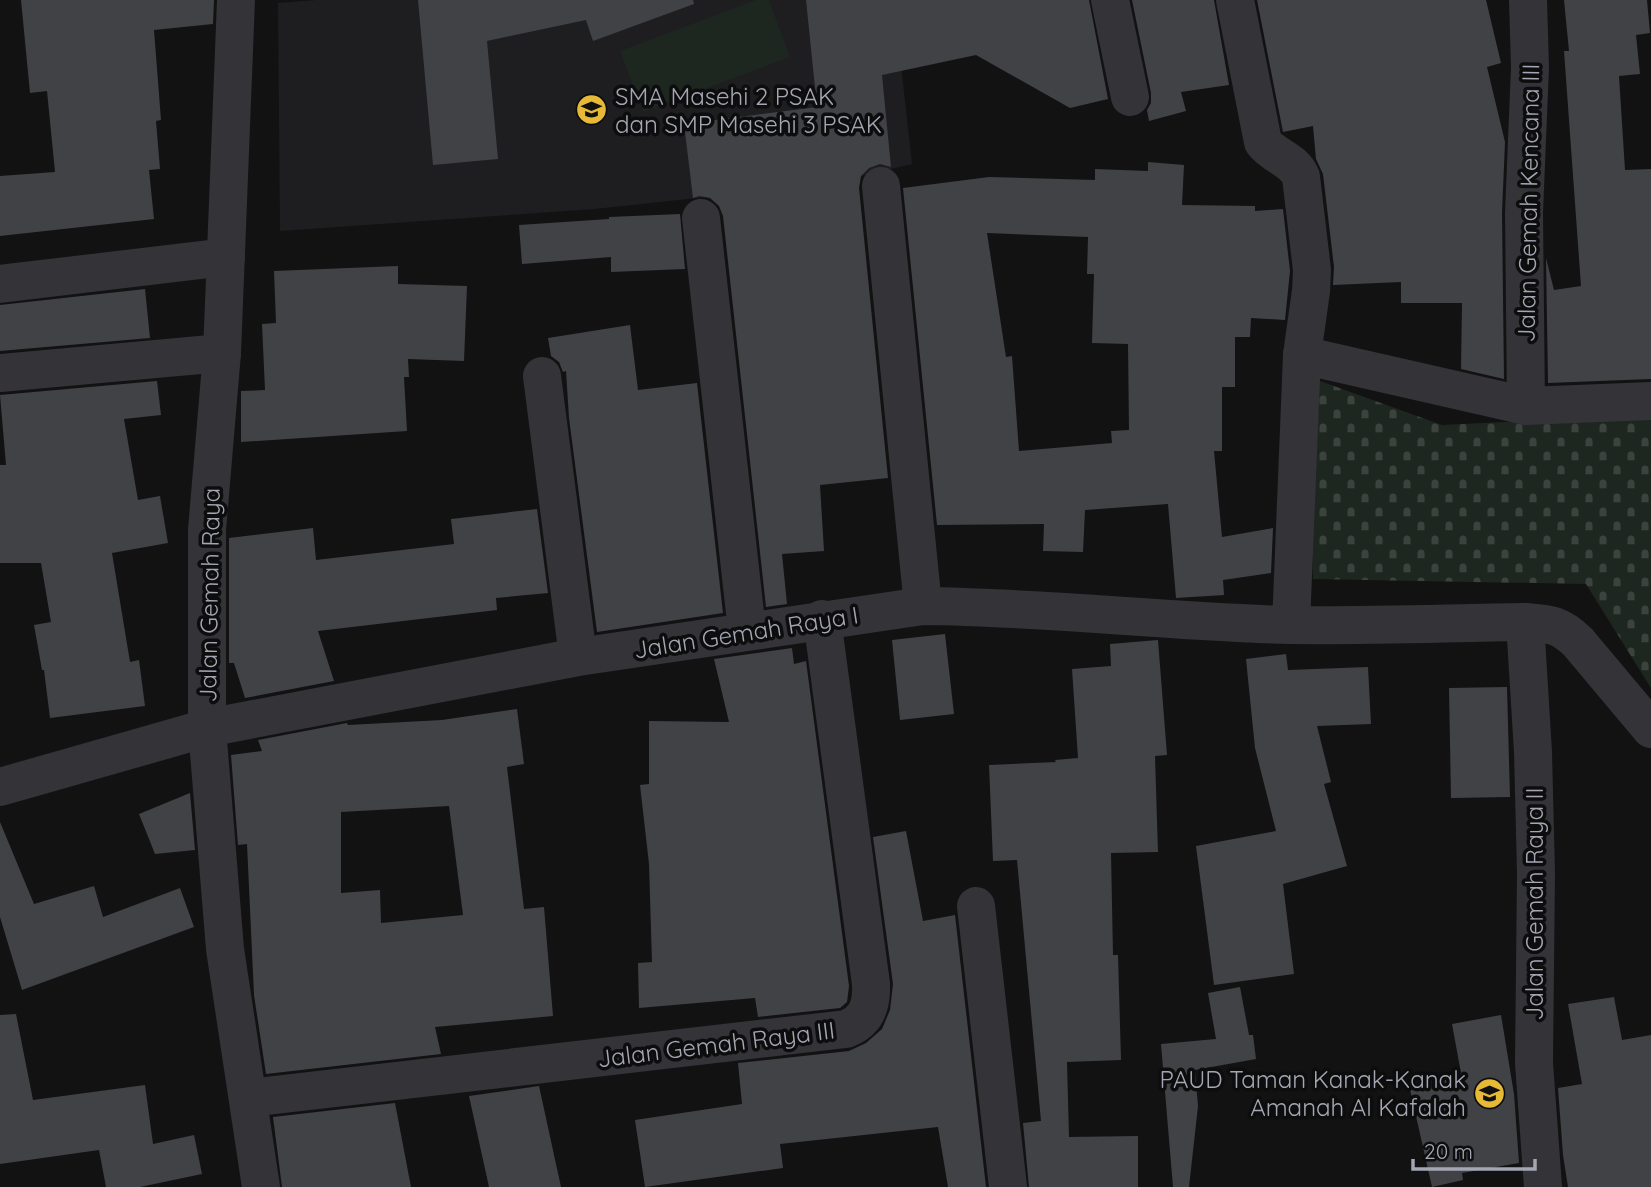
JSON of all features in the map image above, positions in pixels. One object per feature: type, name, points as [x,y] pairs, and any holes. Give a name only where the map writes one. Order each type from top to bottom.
[{"type":"street","name":"Jalan Gemah Raya","points":[[236,0],[222,353],[207,530],[207,728],[225,949],[261,1187]]},
{"type":"street","points":[[1110,0],[1130,97]]},
{"type":"street","points":[[1235,0],[1263,142],[1272,152],[1294,164],[1301,177],[1312,270],[1302,355],[1291,625]]},
{"type":"street","name":"Jalan Gemah Kencana III","points":[[1526,406],[1524,213],[1530,67],[1528,0]]},
{"type":"street","points":[[881,186],[923,606]]},
{"type":"street","points":[[701,218],[747,631]]},
{"type":"street","points":[[0,284],[226,257]]},
{"type":"street","points":[[0,373],[222,353]]},
{"type":"street","points":[[1302,355],[1526,406],[1651,401]]},
{"type":"street","points":[[542,376],[578,657]]},
{"type":"street","name":"Jalan Gemah Raya I","points":[[0,787],[207,728],[578,657],[923,606],[975,606],[1166,620],[1291,625],[1551,624],[1564,629],[1593,658],[1651,729]]},
{"type":"street","name":"Jalan Gemah Raya III","points":[[248,1098],[846,1030],[864,1019],[869,1008],[872,984],[822,620]]},
{"type":"street","name":"Jalan Gemah Raya II","points":[[1525,622],[1533,752],[1536,873],[1534,1063],[1543,1187]]},
{"type":"street","points":[[976,906],[1008,1187]]},
{"type":"shaded area","name":"SMA Masehi 2 PSAK dan SMP Masehi 3 PSAK","points":[[316,0],[884,0],[900,56],[912,164],[828,184],[595,209],[280,231],[278,3]]},
{"type":"green space","points":[[756,0],[769,0],[790,57],[643,112],[620,51]]},
{"type":"green space","points":[[1309,377],[1442,425],[1651,415],[1651,688],[1586,584],[1313,579]]},
{"type":"building","points":[[21,0],[214,0],[213,24],[154,30],[161,120],[156,121],[160,169],[149,170],[154,219],[0,236],[0,176],[55,172],[47,91],[30,93]]},
{"type":"building","points":[[418,0],[693,0],[694,4],[593,41],[586,20],[487,41],[498,159],[433,165]]},
{"type":"building","points":[[806,0],[1089,0],[1108,99],[1070,108],[976,55],[882,75],[891,167],[880,164],[869,168],[861,176],[859,188],[888,478],[820,485],[824,551],[782,554],[787,604],[766,607],[723,216],[719,206],[710,198],[693,198],[684,124],[817,107]]},
{"type":"building","points":[[1132,0],[1214,0],[1229,85],[1181,92],[1186,111],[1149,121],[1147,110],[1151,103],[1151,93]]},
{"type":"building","points":[[1257,0],[1486,0],[1501,63],[1487,67],[1505,142],[1502,213],[1504,379],[1461,369],[1462,303],[1401,303],[1401,282],[1333,285],[1334,267],[1323,174],[1316,159],[1313,126],[1283,132]]},
{"type":"building","points":[[1564,0],[1647,0],[1650,33],[1636,35],[1640,74],[1619,76],[1625,170],[1651,169],[1651,379],[1548,383],[1546,258],[1554,290],[1581,286],[1564,51],[1569,51]]},
{"type":"building","points":[[1148,162],[1184,165],[1182,205],[1255,206],[1255,211],[1283,209],[1290,271],[1285,320],[1251,318],[1250,337],[1235,337],[1235,387],[1222,387],[1222,451],[1214,451],[1222,537],[1273,528],[1271,573],[1223,580],[1224,595],[1176,598],[1168,504],[1085,510],[1083,552],[1043,551],[1044,524],[937,525],[903,188],[989,177],[1095,180],[1095,169],[1148,171]],"holes":[[[987,233],[1088,237],[1087,274],[1094,274],[1092,343],[1128,344],[1129,430],[1111,431],[1112,443],[1019,451],[1012,356],[1006,357]]]},
{"type":"building","points":[[680,214],[685,269],[611,272],[611,257],[522,264],[519,225]]},
{"type":"building","points":[[398,266],[398,284],[467,286],[464,361],[408,359],[409,377],[404,377],[407,431],[241,442],[241,391],[265,390],[262,324],[276,323],[274,271]]},
{"type":"building","points":[[145,289],[150,338],[0,351],[0,305]]},
{"type":"building","points":[[630,325],[638,390],[697,383],[723,613],[597,632],[569,418],[566,371],[563,372],[559,362],[551,356],[548,338]]},
{"type":"building","points":[[157,381],[161,415],[124,419],[138,500],[160,496],[168,543],[112,553],[130,662],[139,660],[145,706],[50,718],[44,670],[34,625],[51,622],[41,563],[0,563],[0,465],[6,465],[0,395]]},
{"type":"building","points":[[537,509],[548,593],[496,598],[497,610],[318,631],[334,681],[245,698],[234,663],[229,663],[229,538],[313,528],[316,560],[454,544],[451,519]]},
{"type":"building","points":[[945,634],[954,714],[900,720],[892,640]]},
{"type":"building","points":[[1158,640],[1167,755],[1155,756],[1158,852],[1111,853],[1113,955],[1118,955],[1121,1060],[1067,1062],[1069,1137],[1138,1136],[1138,1187],[1029,1187],[1023,1123],[1041,1121],[1017,860],[993,861],[989,765],[1056,762],[1055,760],[1078,758],[1072,669],[1111,666],[1110,644]]},
{"type":"building","points":[[792,648],[794,664],[806,661],[849,986],[847,1002],[840,1008],[758,1017],[755,998],[639,1008],[638,963],[652,962],[649,864],[640,785],[649,784],[649,721],[729,722],[714,659]]},
{"type":"building","points":[[1286,654],[1288,670],[1368,667],[1371,724],[1317,726],[1331,782],[1324,784],[1347,866],[1283,884],[1294,974],[1214,985],[1196,846],[1276,831],[1255,748],[1246,659]]},
{"type":"building","points":[[1507,687],[1510,797],[1451,798],[1449,688]]},
{"type":"building","points":[[517,709],[524,764],[507,767],[524,909],[544,907],[553,1016],[435,1027],[441,1054],[266,1074],[254,995],[247,844],[238,845],[231,755],[262,751],[258,740],[347,723],[442,720]],"holes":[[[449,806],[463,915],[381,923],[380,890],[341,893],[341,812]]]},
{"type":"building","points":[[190,793],[195,850],[155,854],[139,814]]},
{"type":"building","points":[[0,822],[34,904],[94,886],[103,917],[180,888],[194,927],[22,990],[0,917]]},
{"type":"building","points":[[906,831],[923,921],[955,915],[986,1187],[948,1187],[938,1127],[780,1144],[783,1168],[645,1187],[635,1120],[742,1104],[738,1063],[849,1051],[866,1043],[882,1029],[890,1010],[893,984],[873,837]]},
{"type":"building","points":[[1240,987],[1249,1035],[1253,1035],[1256,1059],[1195,1070],[1198,1106],[1189,1187],[1173,1187],[1161,1044],[1216,1039],[1208,993]]},
{"type":"building","points":[[1614,997],[1622,1040],[1651,1035],[1651,1187],[1568,1187],[1558,1088],[1582,1084],[1568,1004]]},
{"type":"building","points":[[16,1014],[33,1100],[145,1085],[153,1144],[194,1135],[202,1174],[140,1187],[106,1187],[99,1150],[0,1164],[0,1015]]},
{"type":"building","points":[[1501,1015],[1514,1094],[1519,1163],[1462,1173],[1463,1180],[1432,1187],[1409,1085],[1461,1073],[1452,1024]]},
{"type":"building","points":[[539,1086],[561,1187],[489,1187],[469,1096]]},
{"type":"building","points":[[395,1103],[411,1187],[282,1187],[273,1117]]},
{"type":"place","name":"SMA Masehi 2 PSAK dan SMP Masehi 3 PSAK","points":[[592,110]]},
{"type":"place","name":"PAUD Taman Kanak-Kanak Amanah Al Kafalah","points":[[1489,1093]]}]
